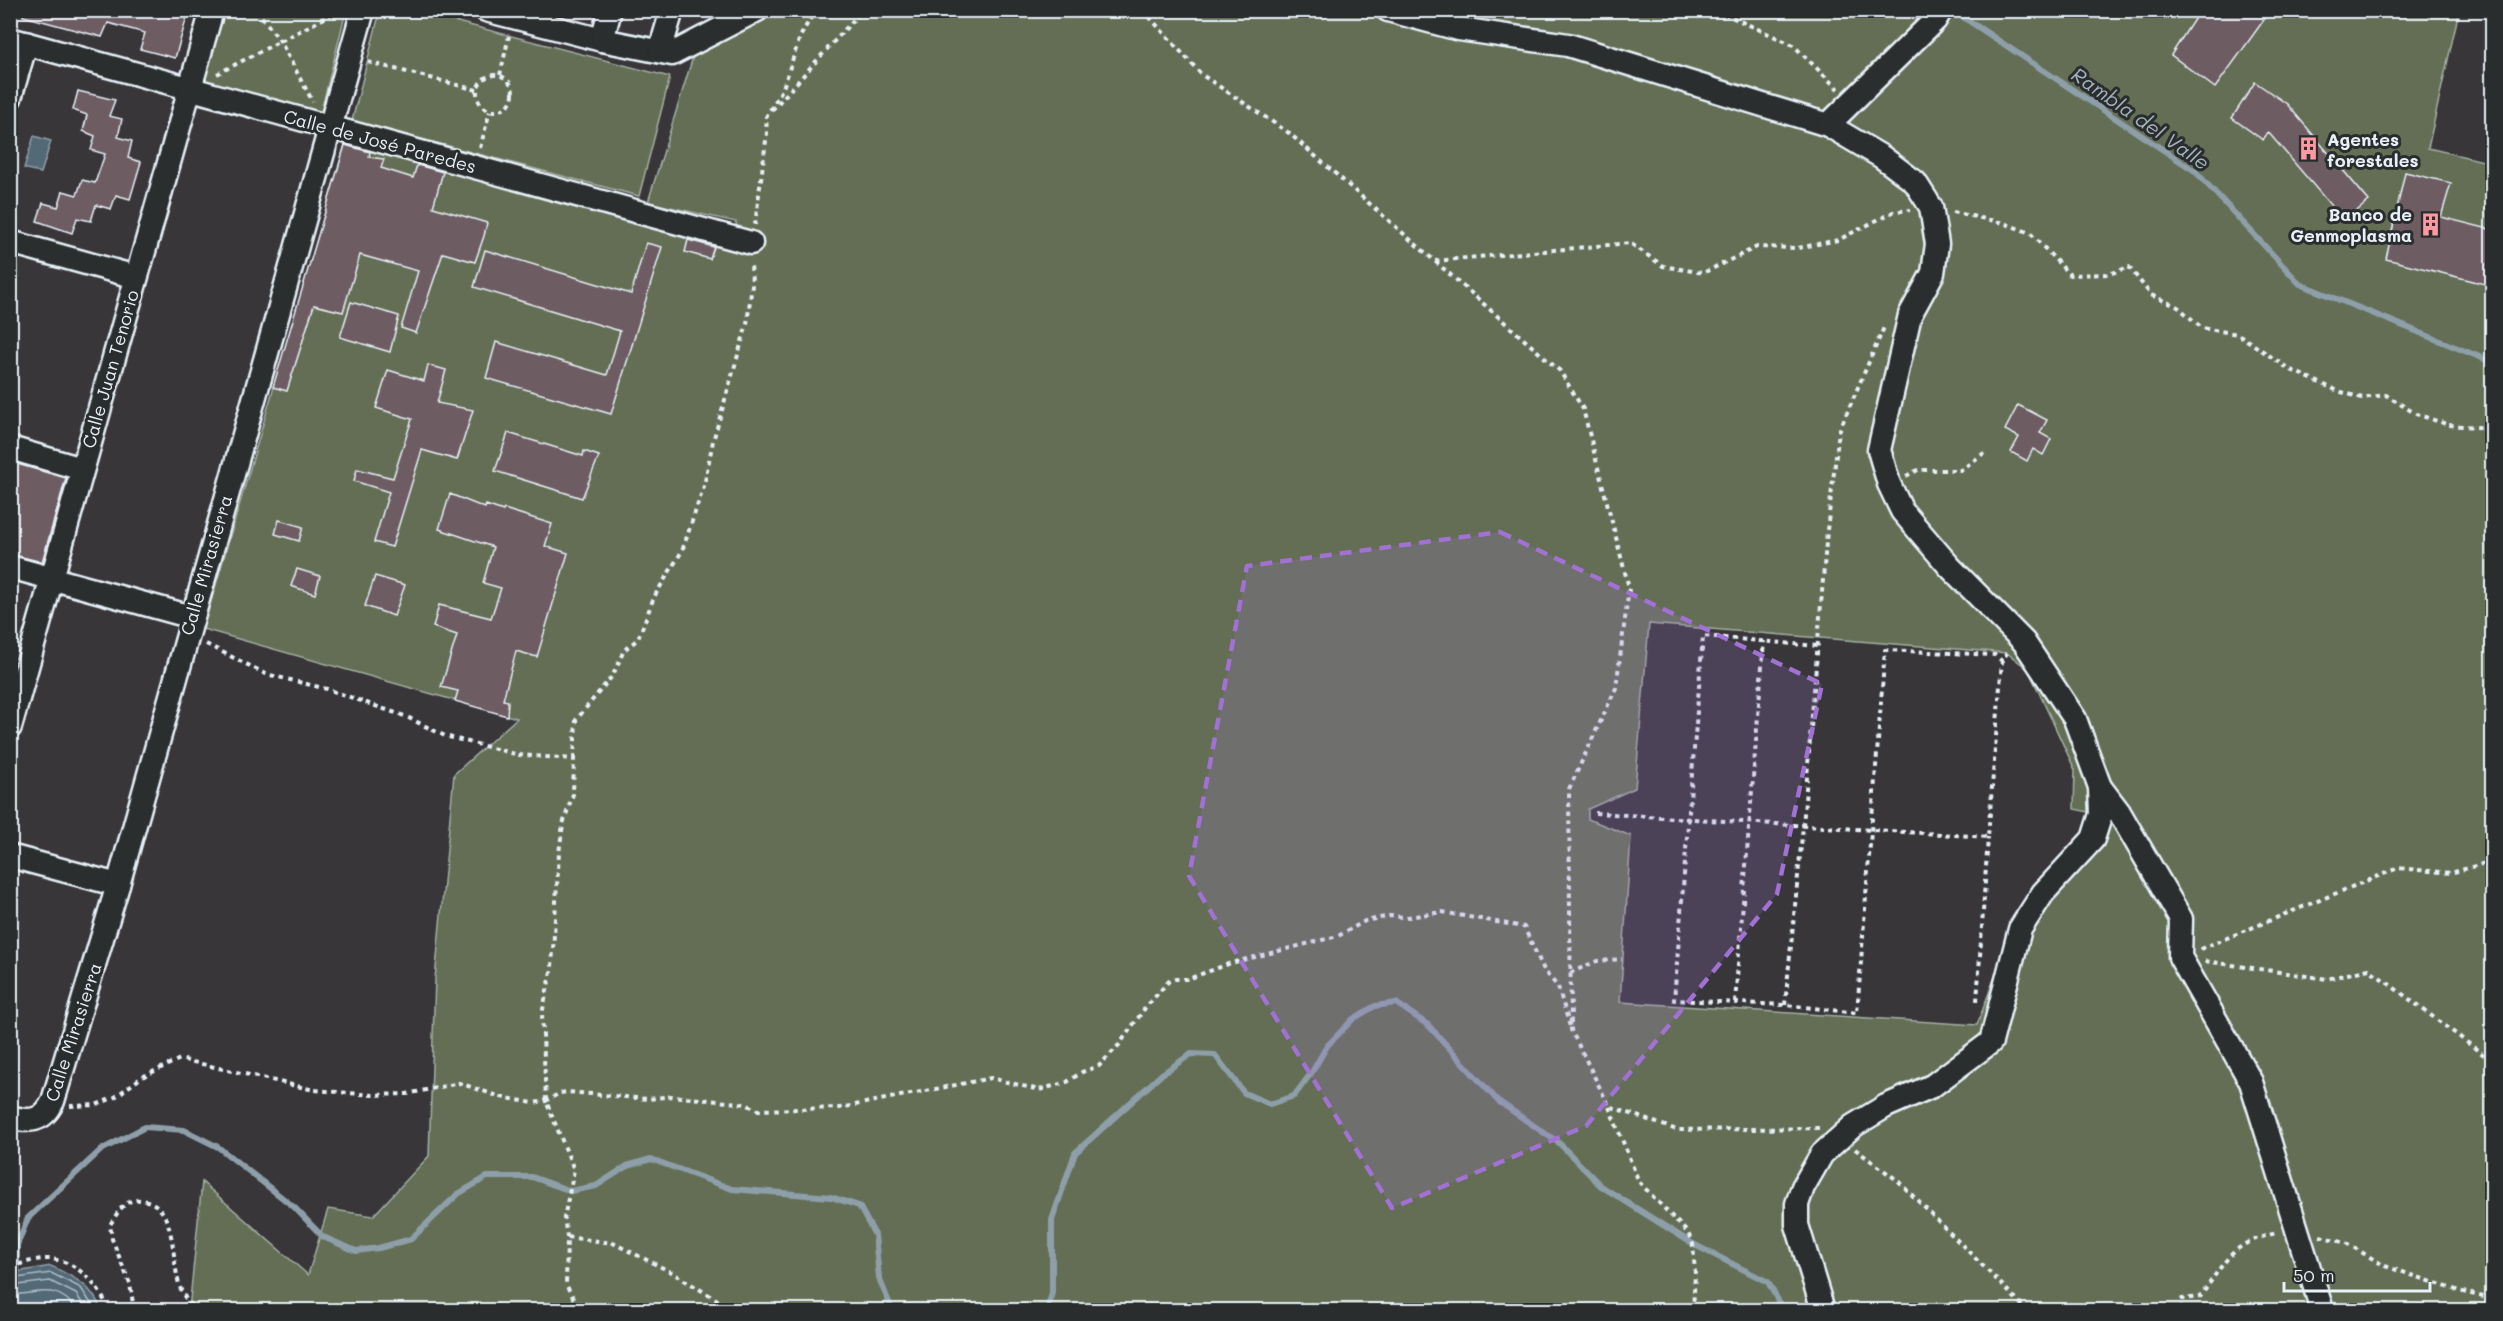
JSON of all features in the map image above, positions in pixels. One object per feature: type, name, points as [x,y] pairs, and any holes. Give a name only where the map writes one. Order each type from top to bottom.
[{"type":"street","name":"Calle Juan Tenorio","points":[[10,728],[212,10]]},
{"type":"street","name":"Calle Mirasierra","points":[[48,1109],[118,885],[363,10]]},
{"type":"street","points":[[486,10],[602,40],[672,54],[758,10]]},
{"type":"street","points":[[602,40],[610,10]]},
{"type":"street","points":[[660,51],[672,10]]},
{"type":"street","points":[[1388,10],[1460,29],[1568,45],[1828,125],[1882,157],[1915,182],[1931,207],[1937,244],[1933,273],[1910,315],[1879,450],[1889,484],[1902,510],[1950,567],[2008,650],[2075,719],[2100,787],[2119,812],[2181,919],[2180,957],[2251,1082],[2322,1311]]},
{"type":"street","points":[[1828,125],[1938,15]]},
{"type":"street","name":"Calle de José Paredes","points":[[18,41],[751,243]]},
{"type":"street","points":[[10,98],[18,41]]},
{"type":"street","points":[[10,242],[136,277]]},
{"type":"street","points":[[10,448],[82,469]]},
{"type":"street","points":[[10,567],[190,625]]},
{"type":"street","points":[[1823,1311],[1797,1226],[1797,1204],[1822,1154],[1846,1132],[1886,1106],[1932,1086],[1991,1042],[2020,929],[2043,892],[2093,839],[2101,814],[2100,787]]},
{"type":"street","points":[[10,856],[118,885]]},
{"type":"street","points":[[10,1117],[34,1120],[48,1109]]},
{"type":"path","points":[[256,10],[279,39],[320,116],[330,127]]},
{"type":"path","points":[[190,88],[279,39],[340,10]]},
{"type":"path","points":[[581,1311],[566,1285],[567,1237],[564,1218],[574,1170],[546,1101],[542,1014],[552,967],[563,824],[573,794],[576,720],[613,675],[624,650],[638,639],[654,597],[682,551],[704,486],[713,441],[747,324],[752,285],[751,243],[757,215],[766,117],[783,88],[800,37],[815,10]]},
{"type":"path","points":[[766,117],[858,15],[866,10]]},
{"type":"path","points":[[1143,10],[1202,75],[1289,133],[1560,371],[1583,409],[1629,588],[1616,688],[1569,789],[1571,1030]]},
{"type":"path","points":[[1716,10],[1793,45],[1851,103]]},
{"type":"path","points":[[500,75],[514,18]]},
{"type":"path","points":[[350,58],[477,90]]},
{"type":"path","points":[[500,75],[511,84],[513,96],[508,106],[501,111],[490,111],[479,102],[477,90],[486,77],[500,75]]},
{"type":"path","points":[[475,167],[490,111]]},
{"type":"path","points":[[1434,261],[1630,243],[1663,266],[1703,273],[1757,247],[1798,248],[1838,240],[1893,212],[1931,207],[2004,223],[2030,232],[2070,275],[2109,274],[2129,267],[2151,295],[2178,307],[2202,328],[2238,334],[2289,369],[2338,391],[2362,398],[2386,395],[2416,414],[2449,425],[2493,428]]},
{"type":"path","points":[[1785,1005],[1839,431],[1890,315]]},
{"type":"path","points":[[1889,484],[1918,470],[1961,470],[1984,453]]},
{"type":"path","points":[[190,625],[225,656],[266,674],[327,689],[407,717],[445,736],[519,755],[574,759]]},
{"type":"path","points":[[1817,646],[1703,636],[1674,999],[1785,1005],[1857,1013],[1885,650],[1995,655],[2008,650],[1988,837],[1977,1001]]},
{"type":"path","points":[[1735,1002],[1764,641]]},
{"type":"path","points":[[1595,813],[1988,837]]},
{"type":"path","points":[[2180,957],[2398,868],[2451,873],[2493,861]]},
{"type":"path","points":[[48,1109],[96,1105],[115,1097],[142,1077],[180,1059],[314,1089],[374,1095],[407,1094],[459,1083],[501,1097],[533,1103],[546,1101],[560,1093],[568,1092],[648,1099],[672,1096],[746,1104],[758,1110],[829,1108],[991,1078],[1039,1090],[1067,1082],[1099,1065],[1119,1045],[1145,1008],[1175,979],[1188,979],[1231,963],[1338,936],[1365,921],[1442,912],[1524,927],[1544,970],[1558,987],[1571,1030],[1609,1106],[1639,1182],[1688,1233],[1693,1244],[1695,1274],[1693,1311]]},
{"type":"path","points":[[2180,957],[2327,979],[2369,969],[2493,1061]]},
{"type":"path","points":[[1570,973],[1597,961],[1622,959]]},
{"type":"path","points":[[1609,1106],[1677,1130],[1846,1132],[2027,1311]]},
{"type":"path","points":[[134,1311],[130,1284],[112,1239],[110,1225],[127,1203],[138,1199],[148,1201],[166,1217],[170,1228],[173,1263],[182,1293],[196,1311]]},
{"type":"path","points":[[567,1237],[613,1243],[671,1272],[734,1311]]},
{"type":"path","points":[[10,1267],[42,1260],[59,1260],[84,1273],[101,1291],[109,1311]]},
{"type":"highlighted area","points":[[1500,532],[1822,684],[1777,894],[1586,1126],[1392,1208],[1189,876],[1247,566]]},
{"type":"green space","points":[[226,11],[346,11],[320,116],[201,83]]},
{"type":"green space","points":[[380,11],[415,11],[670,77],[639,196],[352,121]]},
{"type":"green space","points":[[736,11],[2459,11],[2428,148],[2492,163],[2492,1310],[189,1310],[202,1182],[308,1275],[328,1209],[373,1216],[429,1156],[435,979],[454,774],[517,718],[203,629],[346,141],[738,249],[736,222],[648,202],[701,31]],"holes":[[[1649,624],[2007,653],[2028,669],[2075,770],[2074,809],[2089,812],[2087,829],[2010,936],[1977,1025],[1620,1002],[1631,836],[1588,819],[1588,809],[1635,788]]]},
{"type":"water","points":[[34,136],[51,141],[41,173],[24,168]]},
{"type":"water","points":[[51,1266],[75,1278],[88,1288],[101,1310],[11,1310],[11,1273]]},
{"type":"building","points":[[23,10],[189,10],[175,58],[140,49],[145,33],[108,23],[102,37],[23,16]]},
{"type":"building","points":[[2200,10],[2271,10],[2215,88],[2171,55]]},
{"type":"building","name":"Agentes forestales","points":[[2255,82],[2287,104],[2369,201],[2344,221],[2268,132],[2263,140],[2232,118]]},
{"type":"building","points":[[78,91],[115,100],[109,116],[122,119],[118,137],[132,141],[128,158],[141,162],[130,199],[116,195],[111,209],[96,205],[91,221],[77,218],[72,233],[37,221],[43,203],[58,207],[63,191],[77,195],[82,180],[95,183],[105,154],[91,150],[95,136],[83,131],[87,115],[73,110]]},
{"type":"building","points":[[345,145],[370,152],[369,157],[384,159],[381,168],[413,178],[417,165],[443,172],[433,207],[487,223],[484,236],[475,262],[443,253],[416,333],[401,328],[418,271],[360,255],[343,312],[314,305],[287,391],[273,387]]},
{"type":"building","name":"Banco de Genmoplasma","points":[[2405,172],[2451,183],[2441,217],[2493,230],[2493,286],[2386,259]]},
{"type":"building","points":[[688,240],[714,247],[710,259],[685,252]]},
{"type":"building","points":[[646,243],[662,247],[611,414],[486,378],[496,342],[607,375],[620,331],[474,287],[485,250],[631,294]]},
{"type":"building","points":[[351,302],[399,316],[390,352],[340,337]]},
{"type":"building","points":[[428,365],[446,370],[437,403],[473,410],[457,460],[422,450],[392,547],[374,542],[389,492],[354,481],[357,469],[393,478],[412,419],[376,408],[388,370],[424,381]]},
{"type":"building","points":[[2018,405],[2047,420],[2040,433],[2051,439],[2043,455],[2033,449],[2027,461],[2011,452],[2019,437],[2005,430]]},
{"type":"building","points":[[508,433],[583,456],[584,451],[599,456],[582,498],[495,471]]},
{"type":"building","points":[[10,462],[66,478],[42,562],[10,554]]},
{"type":"building","points":[[450,494],[485,508],[486,505],[503,511],[504,509],[552,524],[545,546],[568,553],[537,657],[516,651],[503,700],[508,701],[507,716],[455,701],[458,691],[441,687],[457,635],[433,627],[439,605],[491,618],[501,588],[483,583],[493,547],[439,529]]},
{"type":"building","points":[[279,520],[303,527],[299,541],[275,534]]},
{"type":"building","points":[[297,569],[320,576],[315,594],[291,586]]},
{"type":"building","points":[[375,576],[405,585],[394,616],[365,606]]},
{"type":"waterway","name":"Rambla del Valle","points":[[1948,10],[1957,13],[2195,171],[2300,284],[2492,362]]},
{"type":"waterway","points":[[1047,1310],[1052,1293],[1052,1220],[1075,1153],[1162,1074],[1191,1054],[1215,1055],[1244,1093],[1270,1104],[1294,1096],[1312,1072],[1327,1046],[1353,1019],[1375,1006],[1396,1003],[1428,1025],[1498,1101],[1559,1143],[1601,1186],[1693,1244],[1768,1282],[1783,1310]]},
{"type":"waterway","points":[[17,1272],[17,1245],[28,1218],[101,1150],[145,1127],[184,1130],[218,1147],[294,1207],[323,1237],[356,1251],[379,1248],[411,1239],[458,1194],[487,1177],[532,1177],[571,1191],[596,1186],[627,1166],[651,1159],[732,1189],[831,1197],[859,1206],[875,1235],[879,1278],[892,1310]]},
{"type":"place","name":"Agentes forestales","points":[[2309,149]]},
{"type":"place","name":"Banco de Genmoplasma","points":[[2430,224]]}]
